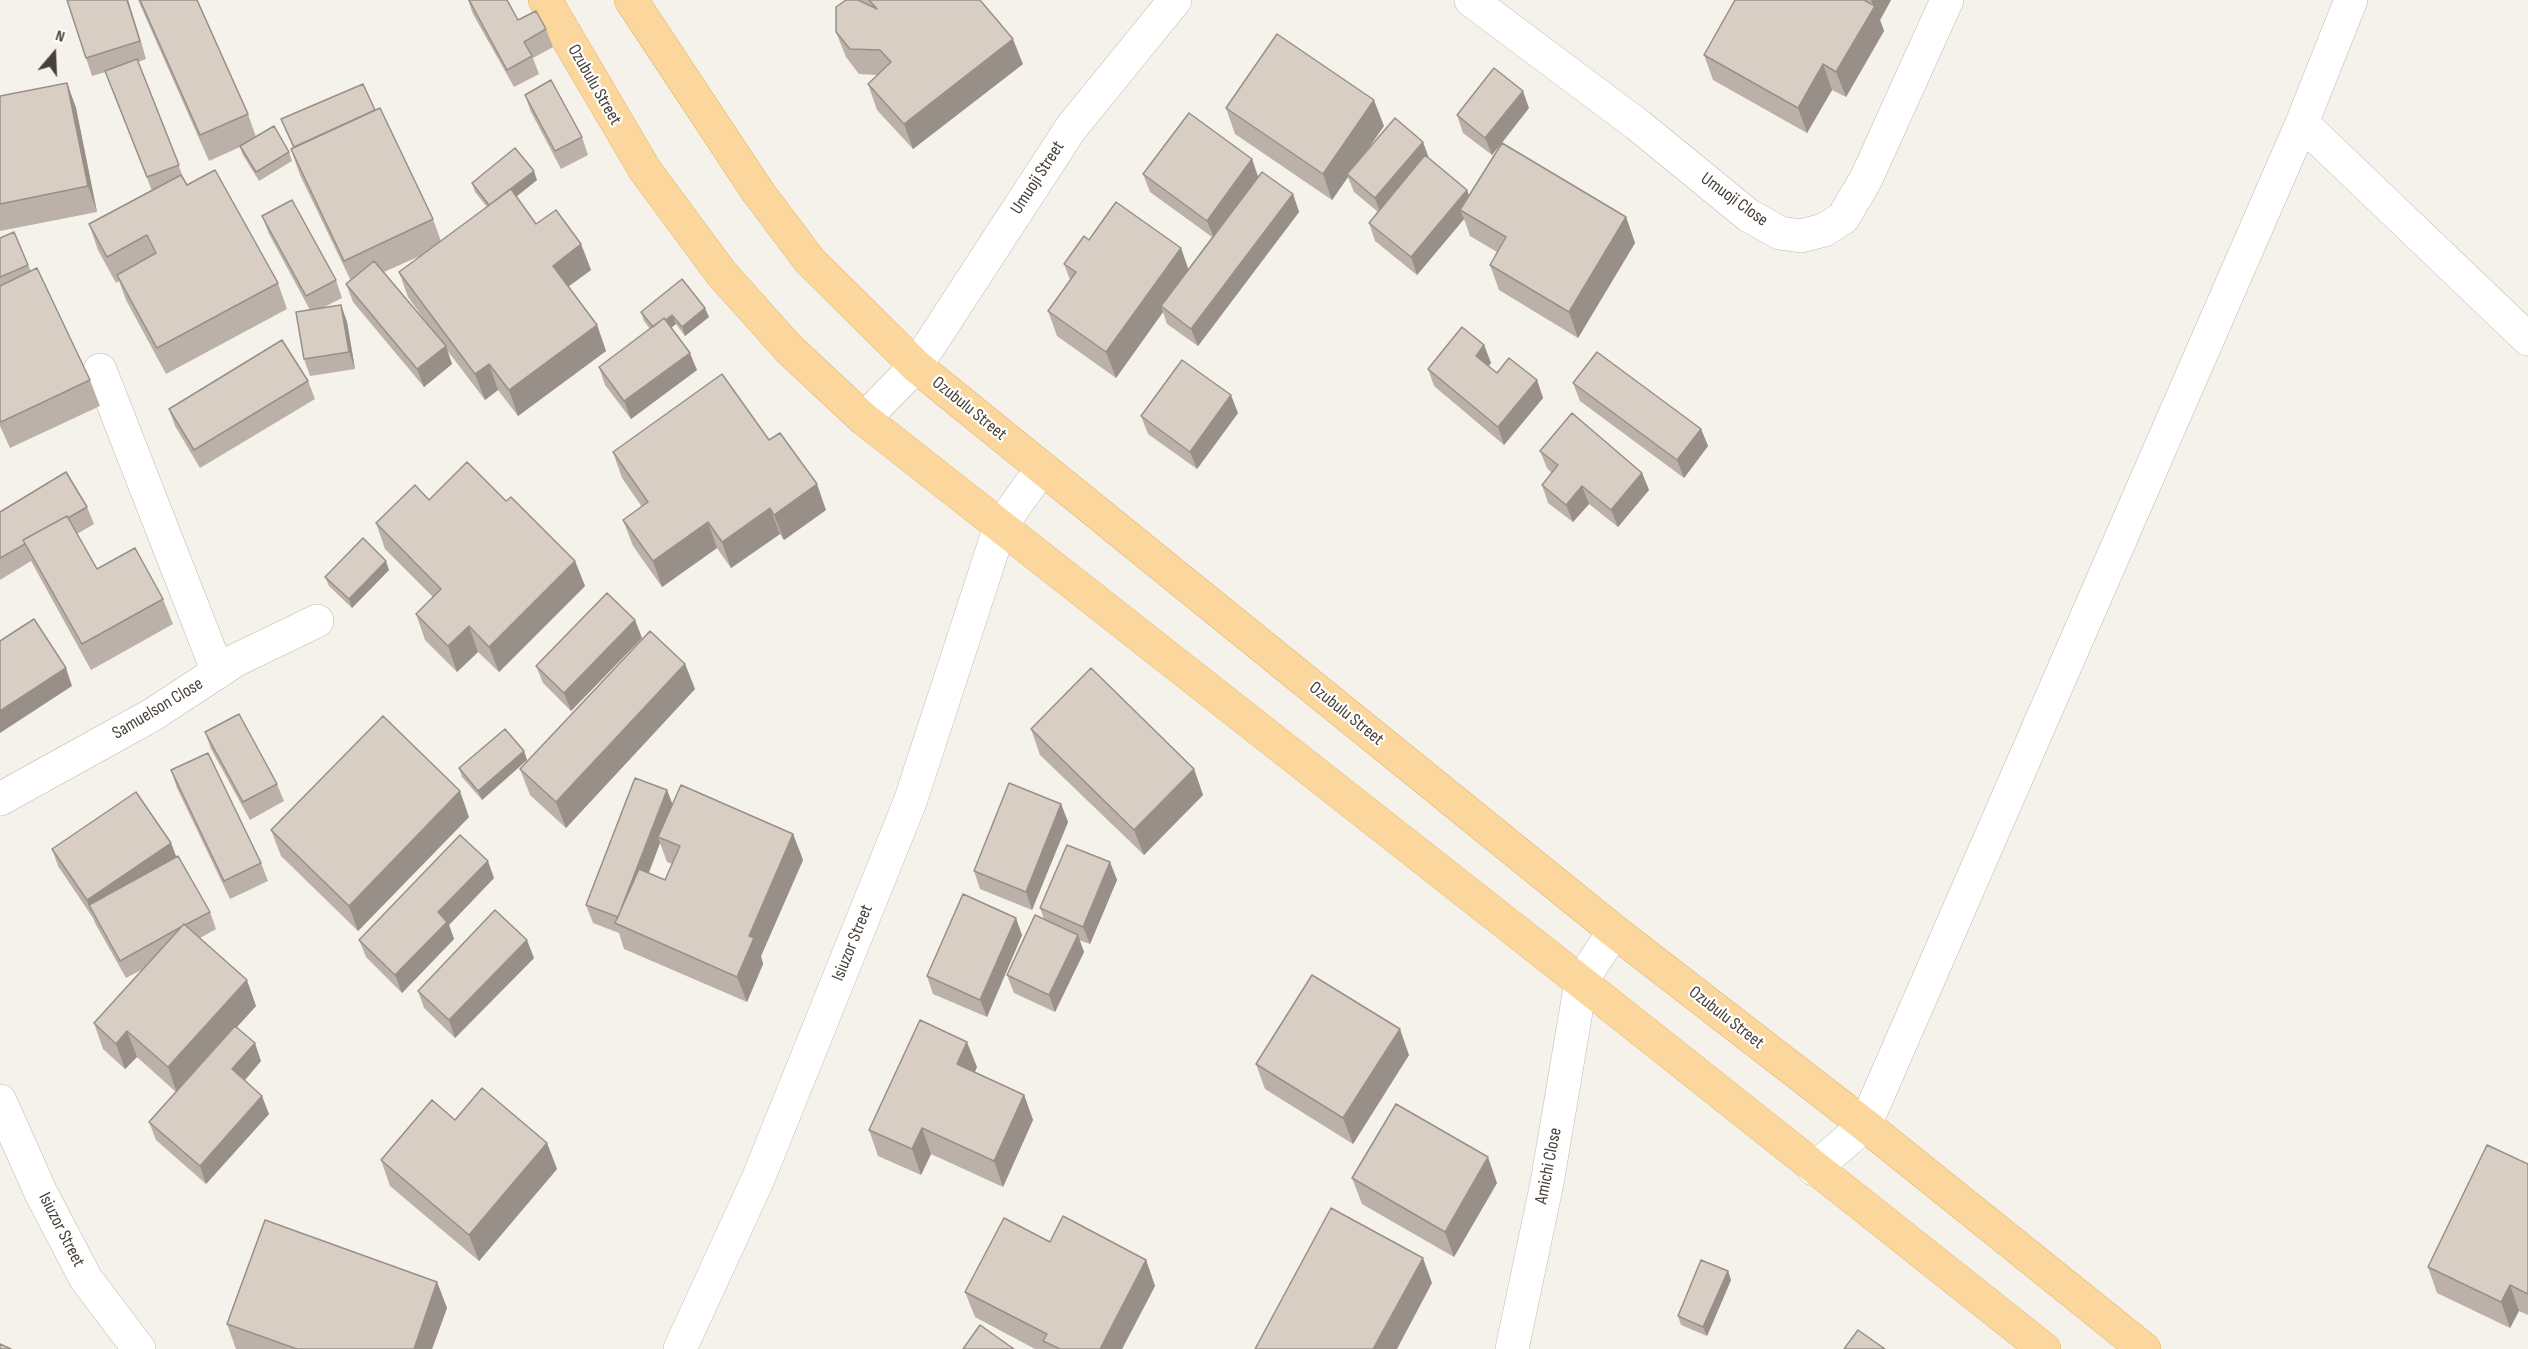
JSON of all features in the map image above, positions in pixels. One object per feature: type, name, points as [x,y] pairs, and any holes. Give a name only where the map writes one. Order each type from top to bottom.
[{"type":"main road","name":"Ozubulu Street","points":[[545,0],[645,170],[722,273],[789,349],[864,419],[2044,1349]]},
{"type":"main road","name":"Ozubulu Street","points":[[631,0],[758,192],[810,261],[916,366],[1614,931],[1865,1125],[2145,1349]]},
{"type":"street","name":"Umuoji Street","points":[[864,419],[916,366],[1071,128],[1175,0]]},
{"type":"street","name":"Umuoji Close","points":[[1471,0],[1638,125],[1748,215],[1780,233],[1801,236],[1824,230],[1843,218],[1866,178],[1947,0]]},
{"type":"street","points":[[1814,1169],[1865,1125],[2302,123],[2351,0]]},
{"type":"street","points":[[2302,123],[2528,339]]},
{"type":"street","points":[[100,370],[218,672]]},
{"type":"street","name":"Isiuzor Street","points":[[680,1349],[758,1179],[910,802],[1000,527],[1042,468]]},
{"type":"street","name":"Samuelson Close","points":[[0,799],[152,715],[236,660],[317,621]]},
{"type":"street","points":[[1581,982],[1614,931]]},
{"type":"street","name":"Amichi Close","points":[[1512,1349],[1547,1183],[1581,982]]},
{"type":"street","name":"Isiuzor Street","points":[[0,1101],[41,1193],[86,1279],[139,1349]]},
{"type":"building","points":[[67,0],[127,0],[140,41],[86,58]]},
{"type":"building","points":[[140,0],[197,0],[248,114],[200,135]]},
{"type":"building","points":[[469,0],[507,0],[518,20],[536,11],[546,29],[524,42],[532,56],[507,70]]},
{"type":"building","points":[[846,0],[858,0],[877,9],[869,0],[980,0],[1013,39],[904,124],[868,84],[891,62],[880,50],[850,49],[836,32],[836,7]]},
{"type":"building","points":[[1735,0],[1864,0],[1875,6],[1836,72],[1823,64],[1798,108],[1704,55]]},
{"type":"building","points":[[1277,34],[1374,100],[1323,174],[1226,108]]},
{"type":"building","points":[[137,59],[179,165],[147,177],[105,71]]},
{"type":"building","points":[[1494,68],[1523,91],[1485,138],[1457,115]]},
{"type":"building","points":[[551,80],[582,137],[555,151],[525,95]]},
{"type":"building","points":[[67,83],[88,186],[0,204],[0,96]]},
{"type":"building","points":[[363,84],[375,110],[294,147],[281,119]]},
{"type":"building","points":[[380,108],[433,219],[344,261],[291,149]]},
{"type":"building","points":[[1189,113],[1252,159],[1207,221],[1143,174]]},
{"type":"building","points":[[1395,118],[1423,142],[1375,198],[1347,174]]},
{"type":"building","points":[[274,126],[289,152],[256,172],[240,146]]},
{"type":"building","points":[[1502,143],[1626,217],[1569,312],[1490,265],[1506,237],[1460,210]]},
{"type":"building","points":[[515,148],[534,171],[489,205],[472,183]]},
{"type":"building","points":[[1425,155],[1467,190],[1411,257],[1369,223]]},
{"type":"building","points":[[215,170],[278,283],[157,348],[117,275],[156,253],[147,235],[107,257],[89,224],[181,175],[187,185]]},
{"type":"building","points":[[1262,172],[1293,194],[1191,329],[1161,306]]},
{"type":"building","points":[[511,189],[536,224],[556,210],[581,244],[553,266],[597,325],[509,390],[489,364],[475,374],[399,272]]},
{"type":"building","points":[[292,200],[336,280],[306,296],[262,216]]},
{"type":"building","points":[[1116,202],[1181,248],[1106,352],[1048,311],[1076,272],[1064,264],[1084,236],[1089,240]]},
{"type":"building","points":[[14,232],[28,265],[0,277],[0,238]]},
{"type":"building","points":[[374,261],[446,346],[417,369],[346,284]]},
{"type":"building","points":[[37,268],[90,380],[1,422],[0,286]]},
{"type":"building","points":[[682,279],[705,308],[682,327],[672,315],[653,327],[641,312]]},
{"type":"building","points":[[341,305],[349,352],[304,359],[296,312]]},
{"type":"building","points":[[664,318],[690,353],[624,401],[599,367]]},
{"type":"building","points":[[1462,327],[1484,345],[1476,356],[1497,373],[1509,358],[1537,380],[1498,427],[1428,369]]},
{"type":"building","points":[[282,340],[308,381],[194,450],[169,409]]},
{"type":"building","points":[[1597,352],[1701,429],[1677,460],[1573,383]]},
{"type":"building","points":[[1182,360],[1231,395],[1190,452],[1141,416]]},
{"type":"building","points":[[722,374],[769,440],[780,433],[817,484],[774,515],[770,508],[722,542],[708,522],[653,561],[623,520],[648,502],[613,452]]},
{"type":"building","points":[[1572,413],[1642,473],[1611,510],[1582,486],[1566,505],[1542,485],[1558,465],[1540,451]]},
{"type":"building","points":[[467,462],[506,501],[511,497],[575,561],[489,647],[469,626],[448,646],[416,614],[441,589],[376,523],[415,485],[429,500]]},
{"type":"building","points":[[66,472],[87,507],[23,540],[25,544],[0,558],[0,512]]},
{"type":"building","points":[[67,516],[97,569],[135,548],[163,599],[82,644],[23,540]]},
{"type":"building","points":[[363,538],[386,561],[349,599],[325,577]]},
{"type":"building","points":[[607,593],[635,620],[564,693],[536,666]]},
{"type":"building","points":[[34,619],[66,668],[0,711],[0,641]]},
{"type":"building","points":[[650,631],[685,664],[556,802],[520,769]]},
{"type":"building","points":[[1091,668],[1194,769],[1134,830],[1031,729]]},
{"type":"building","points":[[239,714],[277,784],[243,802],[205,732]]},
{"type":"building","points":[[383,716],[460,791],[349,906],[271,830]]},
{"type":"building","points":[[505,729],[524,751],[478,791],[459,768]]},
{"type":"building","points":[[208,753],[261,863],[224,881],[171,770]]},
{"type":"building","points":[[635,778],[667,790],[618,917],[586,905]]},
{"type":"building","points":[[1009,783],[1061,804],[1026,892],[974,871]]},
{"type":"building","points":[[681,785],[793,834],[749,936],[754,938],[737,977],[615,923],[639,869],[665,880],[680,846],[658,837]]},
{"type":"building","points":[[136,792],[171,843],[87,900],[52,849]]},
{"type":"building","points":[[460,835],[488,861],[438,912],[447,922],[395,975],[359,940]]},
{"type":"building","points":[[1067,845],[1110,862],[1083,927],[1040,908]]},
{"type":"building","points":[[178,856],[210,912],[184,924],[120,961],[89,905]]},
{"type":"building","points":[[963,894],[1016,918],[980,1000],[927,976]]},
{"type":"building","points":[[495,910],[527,940],[449,1020],[418,991]]},
{"type":"building","points":[[1035,915],[1078,935],[1049,995],[1007,975]]},
{"type":"building","points":[[184,924],[247,980],[168,1067],[127,1031],[116,1044],[94,1023]]},
{"type":"building","points":[[1312,975],[1400,1029],[1343,1118],[1256,1064]]},
{"type":"building","points":[[920,1020],[967,1042],[957,1064],[1024,1095],[994,1161],[922,1128],[912,1149],[869,1130]]},
{"type":"building","points":[[235,1026],[255,1043],[232,1069],[262,1096],[200,1166],[149,1122]]},
{"type":"building","points":[[482,1088],[547,1143],[469,1235],[381,1160],[432,1100],[455,1120]]},
{"type":"building","points":[[1396,1104],[1488,1157],[1445,1232],[1352,1178]]},
{"type":"building","points":[[2487,1145],[2528,1164],[2528,1294],[2510,1285],[2501,1302],[2428,1267]]},
{"type":"building","points":[[1331,1208],[1423,1258],[1373,1349],[1255,1349]]},
{"type":"building","points":[[1063,1216],[1146,1260],[1100,1349],[1060,1349],[1043,1341],[1047,1334],[965,1292],[1004,1218],[1050,1242]]},
{"type":"building","points":[[265,1220],[437,1282],[414,1349],[297,1349],[227,1324]]},
{"type":"building","points":[[1701,1260],[1728,1271],[1703,1327],[1678,1316]]},
{"type":"building","points":[[980,1325],[1014,1349],[963,1349]]},
{"type":"building","points":[[1858,1330],[1885,1349],[1844,1349]]},
{"type":"building","points":[[0,1344],[11,1349],[0,1349]]}]
